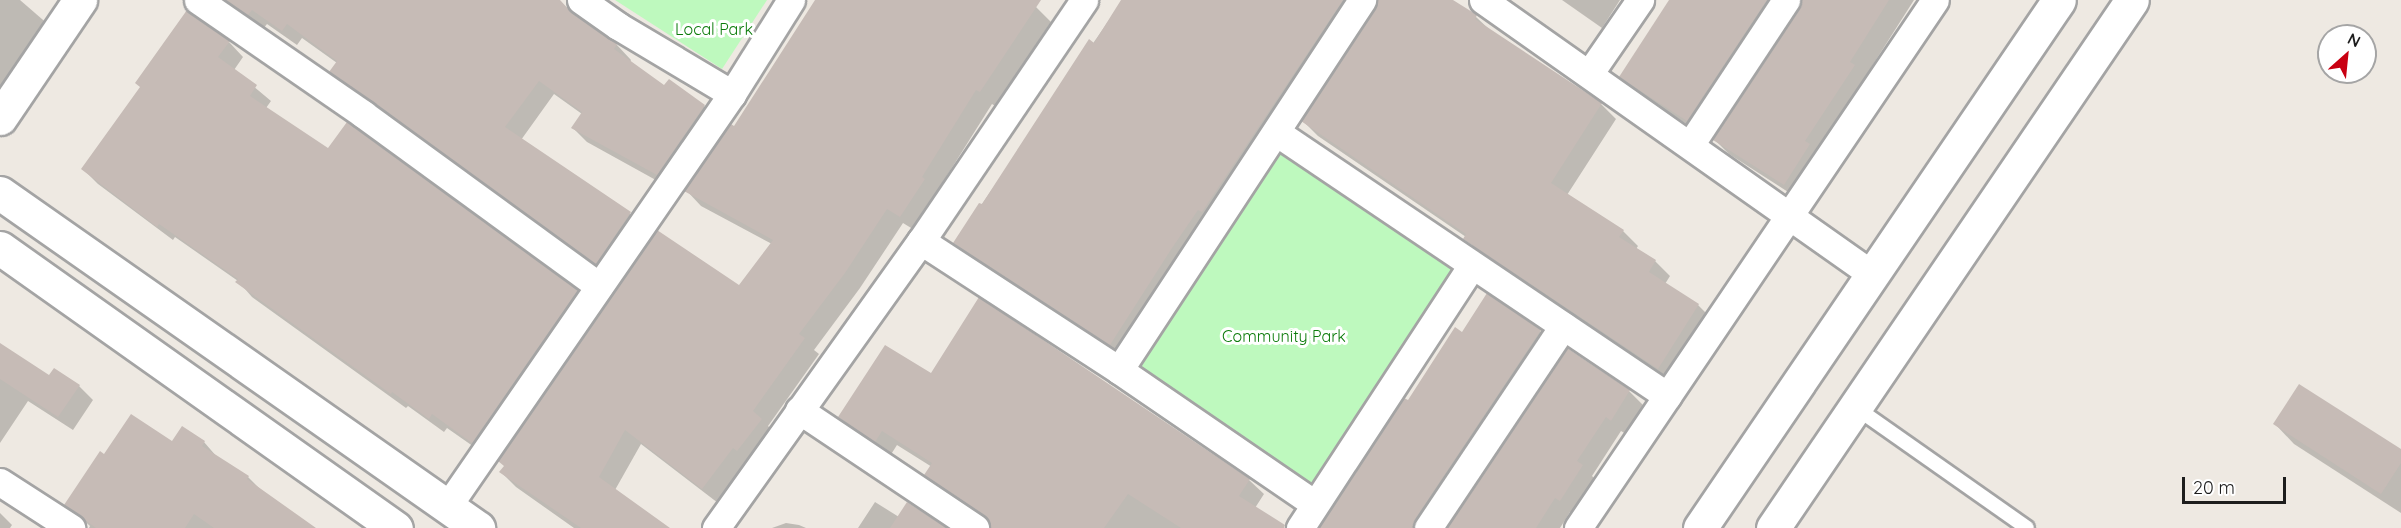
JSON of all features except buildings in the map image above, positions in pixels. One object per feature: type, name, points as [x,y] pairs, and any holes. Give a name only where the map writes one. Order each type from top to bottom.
[{"type":"street","points":[[0,118],[80,0]]},
{"type":"street","points":[[198,0],[363,114],[599,286]]},
{"type":"street","points":[[581,0],[618,26],[732,94]]},
{"type":"street","points":[[447,507],[732,94],[791,0]]},
{"type":"street","points":[[1119,370],[1362,0]]},
{"type":"street","points":[[1483,0],[1871,274]]},
{"type":"street","points":[[1589,74],[1640,0]]},
{"type":"street","points":[[1690,145],[1786,0]]},
{"type":"street","points":[[1578,528],[1935,0]]},
{"type":"street","points":[[1700,528],[2059,0]]},
{"type":"street","points":[[1773,528],[2132,0]]},
{"type":"street","points":[[716,528],[921,241],[1077,2]]},
{"type":"street","points":[[1276,132],[1667,396]]},
{"type":"street","points":[[0,193],[478,528]]},
{"type":"street","points":[[921,241],[1119,370],[1315,504]]},
{"type":"street","points":[[0,248],[396,528]]},
{"type":"street","points":[[1300,528],[1472,265]]},
{"type":"street","points":[[1428,528],[1563,326]]},
{"type":"street","points":[[799,410],[975,528]]},
{"type":"street","points":[[0,482],[71,528]]},
{"type":"lane","points":[[1855,407],[2027,528]]},
{"type":"green space","name":"Local Park","points":[[615,0],[767,0],[722,69]]},
{"type":"green space","name":"Community Park","points":[[1276,132],[1472,265],[1313,501],[1117,368]]}]
